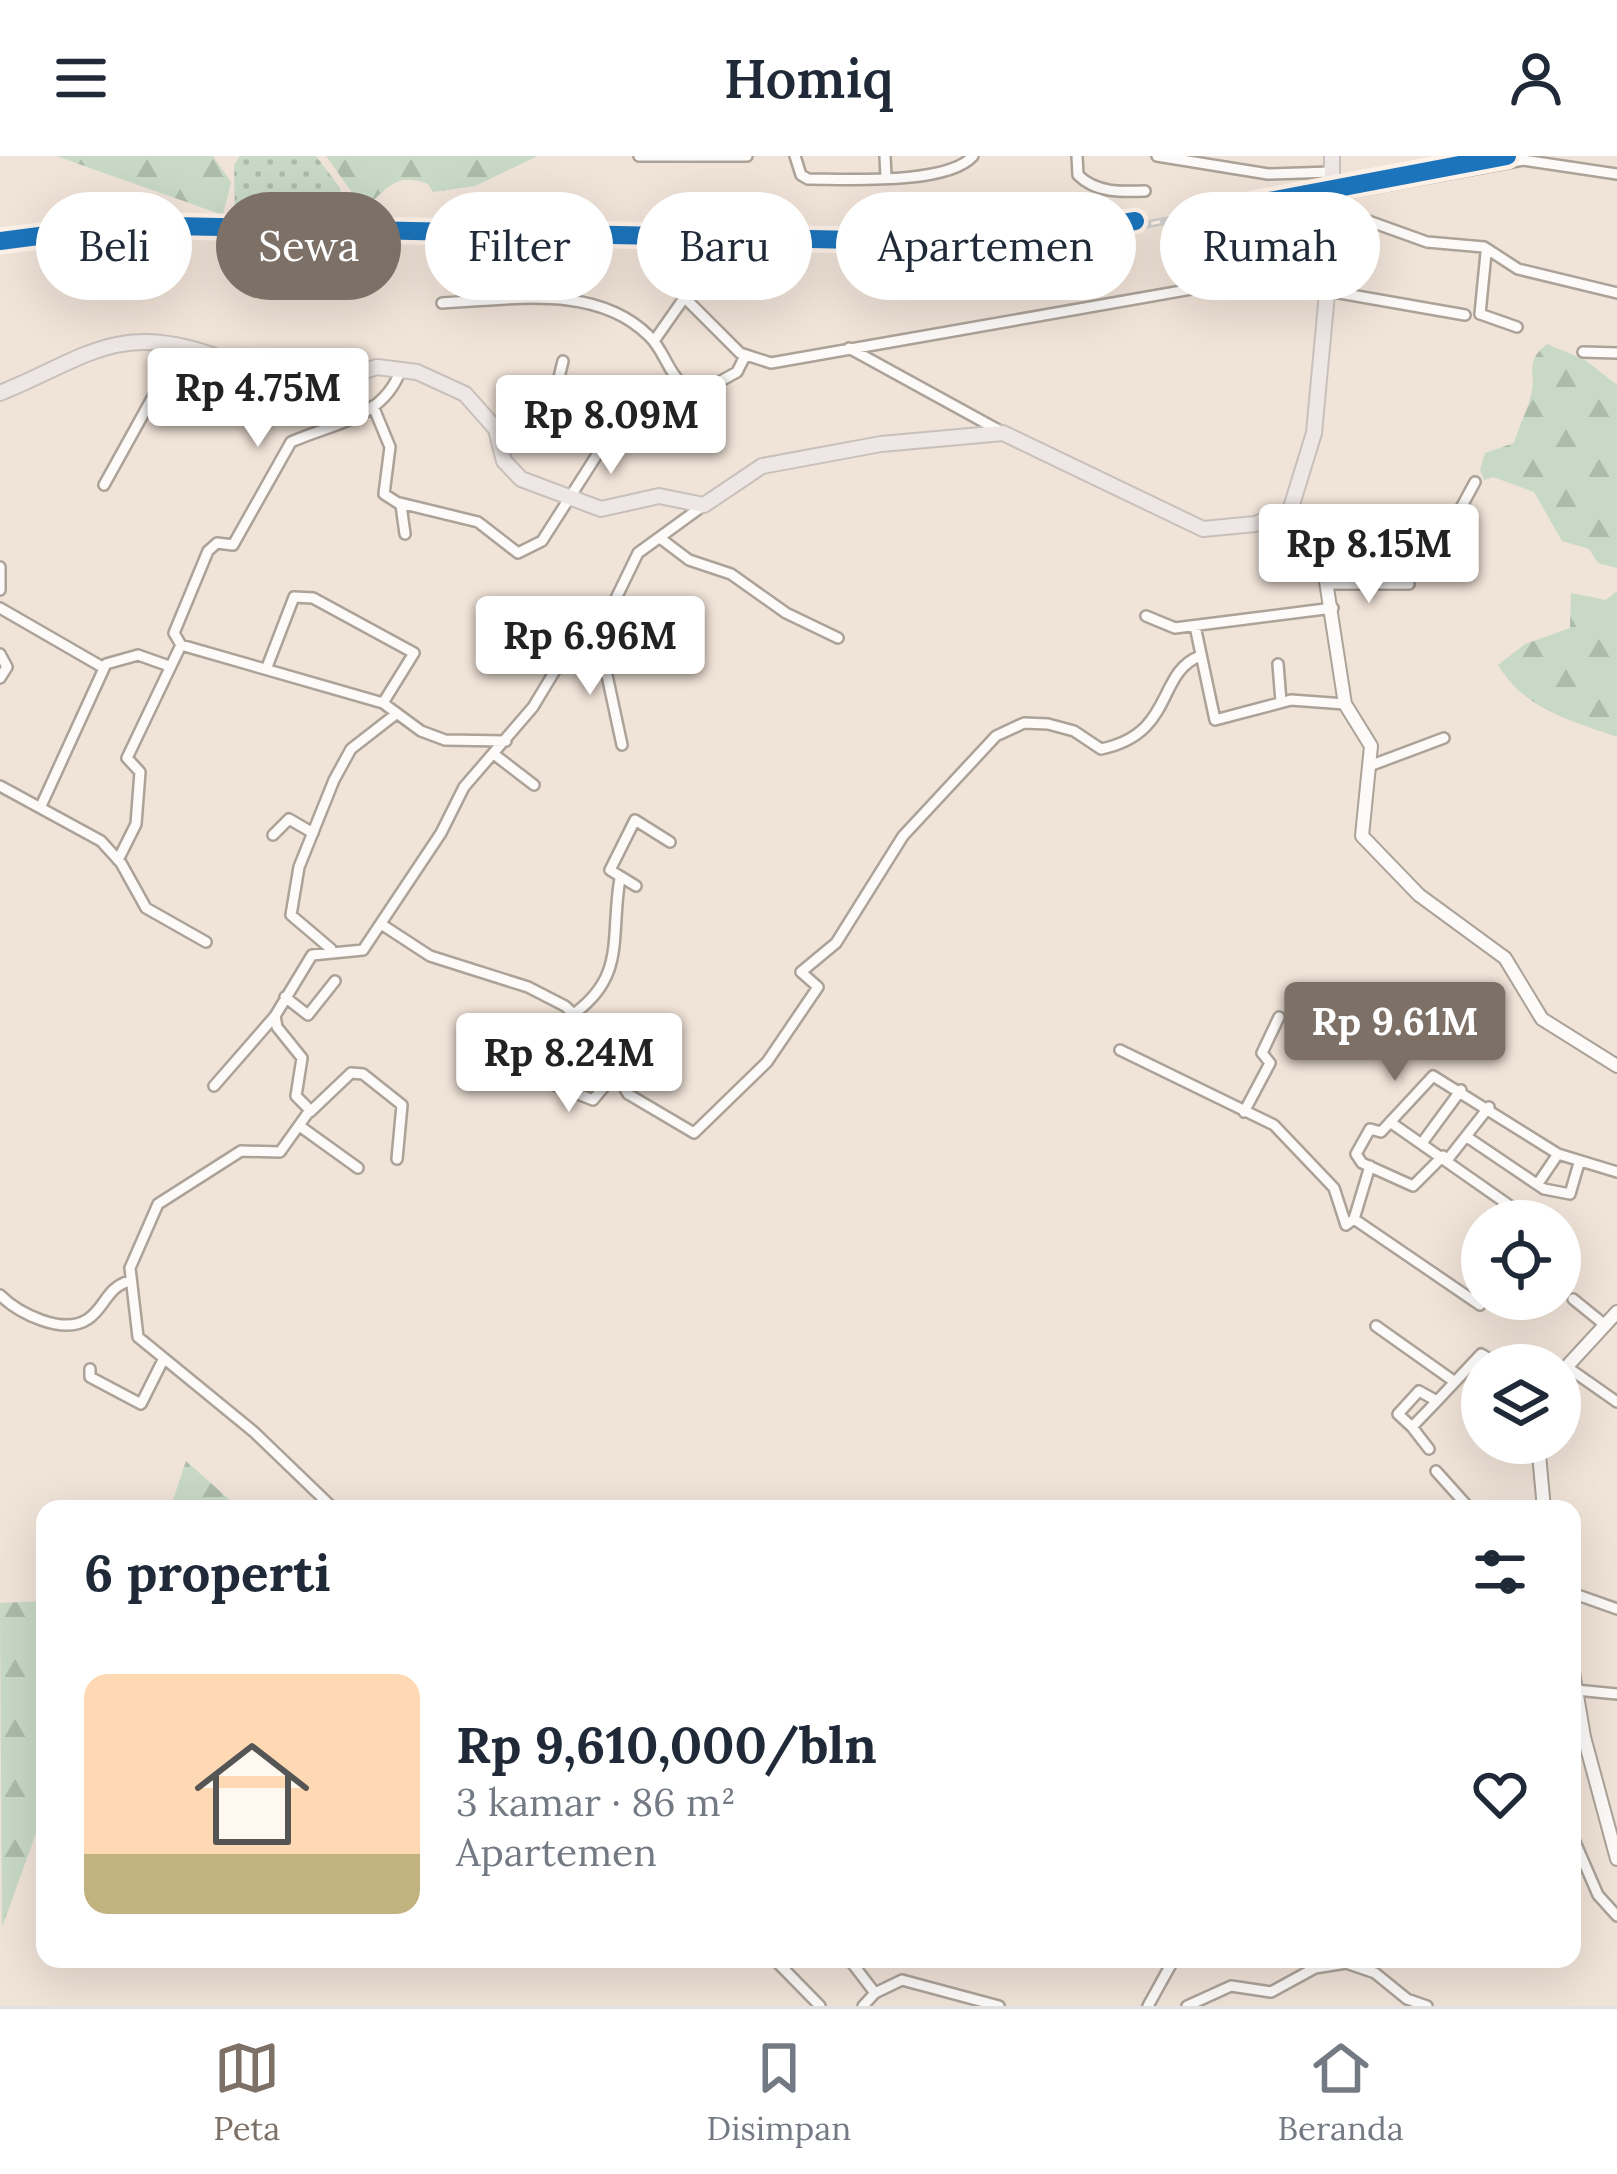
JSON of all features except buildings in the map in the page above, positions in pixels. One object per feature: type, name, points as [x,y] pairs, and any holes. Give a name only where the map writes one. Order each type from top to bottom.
[{"type":"main road","points":[[1290,512],[1312,442],[1327,300]]},
{"type":"main road","points":[[0,393],[122,340],[182,346],[299,392],[377,367],[402,368],[458,388],[502,440],[502,456],[512,473],[614,510],[659,496],[704,506],[762,466],[881,444],[1003,433],[1203,529],[1255,524],[1290,512]]},
{"type":"main road","points":[[1290,512],[1321,549],[1345,704],[1369,738],[1372,765],[1359,821],[1368,845],[1439,911],[1505,958],[1542,1019],[1617,1066]]},
{"type":"main road","points":[[1581,1351],[1617,1312]]},
{"type":"main road","points":[[1540,1464],[1543,1500]]},
{"type":"main road","points":[[1581,1711],[1617,1859]]},
{"type":"street","points":[[639,156],[747,156]]},
{"type":"street","points":[[795,156],[801,175],[808,179],[952,169],[973,156]]},
{"type":"street","points":[[885,156],[886,177]]},
{"type":"street","points":[[1077,156],[1078,175],[1088,184],[1110,191],[1145,191]]},
{"type":"street","points":[[1157,156],[1268,174],[1332,164]]},
{"type":"street","points":[[1350,192],[1522,160],[1617,174]]},
{"type":"street","points":[[1380,225],[1427,242],[1481,247],[1518,268],[1617,293]]},
{"type":"street","points":[[1486,253],[1480,314],[1517,327]]},
{"type":"street","points":[[654,341],[682,301],[745,356],[784,363],[1160,294]]},
{"type":"street","points":[[442,303],[562,298],[624,316],[654,341],[680,382],[717,383],[737,373],[745,356]]},
{"type":"street","points":[[1379,300],[1465,315]]},
{"type":"street","points":[[104,485],[182,346]]},
{"type":"street","points":[[849,348],[1003,433]]},
{"type":"street","points":[[1583,352],[1617,353]]},
{"type":"street","points":[[502,440],[531,432],[553,406],[562,361]]},
{"type":"street","points":[[402,368],[392,392],[374,406],[348,423],[326,427],[287,446],[243,532],[230,547],[213,544],[200,563],[174,633],[181,645],[383,704],[445,740],[506,741]]},
{"type":"street","points":[[553,406],[577,423],[609,436],[631,432],[642,382]]},
{"type":"street","points":[[374,406],[390,447],[384,494],[447,518],[473,520],[514,553],[542,541],[609,436]]},
{"type":"street","points":[[1321,549],[1344,548],[1429,567],[1475,482]]},
{"type":"street","points":[[400,503],[405,534]]},
{"type":"street","points":[[214,1086],[275,1016],[312,955],[363,950],[441,833],[464,787],[506,741],[556,669],[604,623],[638,553],[704,506]]},
{"type":"street","points":[[660,538],[689,560],[731,574],[786,613],[838,638]]},
{"type":"street","points":[[0,566],[0,590]]},
{"type":"street","points":[[1328,584],[1409,584]]},
{"type":"street","points":[[267,668],[294,597],[313,598],[414,653],[383,704]]},
{"type":"street","points":[[0,608],[104,668]]},
{"type":"street","points":[[1146,616],[1166,627],[1195,626],[1333,608]]},
{"type":"street","points":[[1195,626],[1215,720],[1281,702],[1345,704]]},
{"type":"street","points":[[589,636],[602,652],[622,745]]},
{"type":"street","points":[[118,860],[136,824],[140,772],[127,758],[181,645]]},
{"type":"street","points":[[0,655],[7,667],[0,678]]},
{"type":"street","points":[[41,806],[104,668],[138,655],[169,666]]},
{"type":"street","points":[[381,924],[430,956],[528,987],[575,1013],[595,1036],[613,1076],[633,1098],[694,1133],[767,1062],[785,1031],[812,1004],[818,987],[801,972],[836,943],[903,836],[980,752],[1005,730],[1024,723],[1074,731],[1101,748],[1129,740],[1156,718],[1185,663],[1200,656]]},
{"type":"street","points":[[1278,664],[1281,702]]},
{"type":"street","points":[[333,951],[298,925],[290,910],[313,833],[351,749],[396,714]]},
{"type":"street","points":[[1372,765],[1444,738]]},
{"type":"street","points":[[495,755],[534,785]]},
{"type":"street","points":[[0,786],[88,832],[118,860],[146,908],[206,942]]},
{"type":"street","points":[[273,835],[289,819],[313,833]]},
{"type":"street","points":[[636,886],[610,870],[636,819],[670,842]]},
{"type":"street","points":[[575,1013],[600,994],[609,978],[620,878]]},
{"type":"street","points":[[285,997],[308,1015],[335,981]]},
{"type":"street","points":[[275,1016],[277,1028],[302,1058],[296,1096],[310,1112]]},
{"type":"street","points":[[1244,1112],[1270,1063],[1262,1052],[1279,1017]]},
{"type":"street","points":[[1120,1050],[1290,1139],[1334,1188],[1350,1222],[1461,1293]]},
{"type":"street","points":[[325,1500],[254,1432],[163,1360],[134,1330],[129,1281],[136,1248],[164,1198],[241,1151],[280,1153],[310,1112],[351,1073],[363,1074],[402,1105],[397,1159]]},
{"type":"street","points":[[498,1074],[550,1083],[592,1100],[613,1076]]},
{"type":"street","points":[[1490,1107],[1467,1137],[1413,1186],[1357,1160],[1359,1143],[1370,1129],[1381,1132],[1433,1076],[1490,1107],[1558,1154],[1617,1172]]},
{"type":"street","points":[[1422,1143],[1460,1090]]},
{"type":"street","points":[[1390,1122],[1502,1200]]},
{"type":"street","points":[[301,1127],[358,1168]]},
{"type":"street","points":[[1467,1137],[1544,1189],[1570,1194],[1579,1163]]},
{"type":"street","points":[[1539,1182],[1558,1154]]},
{"type":"street","points":[[1342,1239],[1370,1166]]},
{"type":"street","points":[[0,1295],[32,1317],[76,1324],[92,1317],[111,1290],[129,1281]]},
{"type":"street","points":[[1581,1306],[1605,1325]]},
{"type":"street","points":[[1376,1326],[1455,1382]]},
{"type":"street","points":[[90,1369],[90,1377],[141,1404],[163,1360]]},
{"type":"street","points":[[1412,1427],[1461,1376]]},
{"type":"street","points":[[1581,1381],[1617,1402]]},
{"type":"street","points":[[1430,1449],[1398,1414],[1419,1390],[1437,1402]]},
{"type":"street","points":[[1436,1471],[1462,1500]]},
{"type":"street","points":[[1581,1596],[1617,1609]]},
{"type":"street","points":[[1581,1690],[1617,1694]]},
{"type":"street","points":[[1581,1856],[1598,1895],[1617,1916]]},
{"type":"street","points":[[783,1968],[820,2006]]},
{"type":"street","points":[[856,1968],[874,1993]]},
{"type":"street","points":[[1148,2006],[1169,1968]]},
{"type":"street","points":[[1187,2006],[1231,1986],[1271,1992],[1315,1968]]},
{"type":"street","points":[[1360,1968],[1375,1973],[1407,1999],[1427,2006]]},
{"type":"street","points":[[863,2006],[874,1993],[910,1981],[999,2006]]},
{"type":"green space","points":[[56,156],[213,156],[231,182],[229,192],[216,192],[216,213],[192,204],[192,192],[158,192]]},
{"type":"green space","points":[[240,156],[316,156],[341,192],[235,192],[234,165]]},
{"type":"green space","points":[[326,156],[538,156],[475,186],[433,192],[428,184],[405,180],[383,192],[352,192]]},
{"type":"green space","points":[[1547,344],[1585,360],[1617,385],[1617,568],[1598,563],[1589,549],[1562,541],[1534,492],[1493,477],[1484,480],[1480,470],[1485,453],[1514,443],[1531,395],[1533,362]]},
{"type":"green space","points":[[1617,591],[1617,737],[1535,703],[1498,665],[1525,644],[1570,628],[1571,593],[1606,600]]},
{"type":"green space","points":[[186,1461],[230,1500],[173,1500]]},
{"type":"green space","points":[[36,1601],[36,1834],[2,1927],[0,1603]]},
{"type":"railway","points":[[401,236],[951,251],[1073,239],[1160,222]]},
{"type":"transit line","points":[[1317,192],[1507,156]]},
{"type":"transit line","points":[[0,241],[123,225],[836,240]]}]
